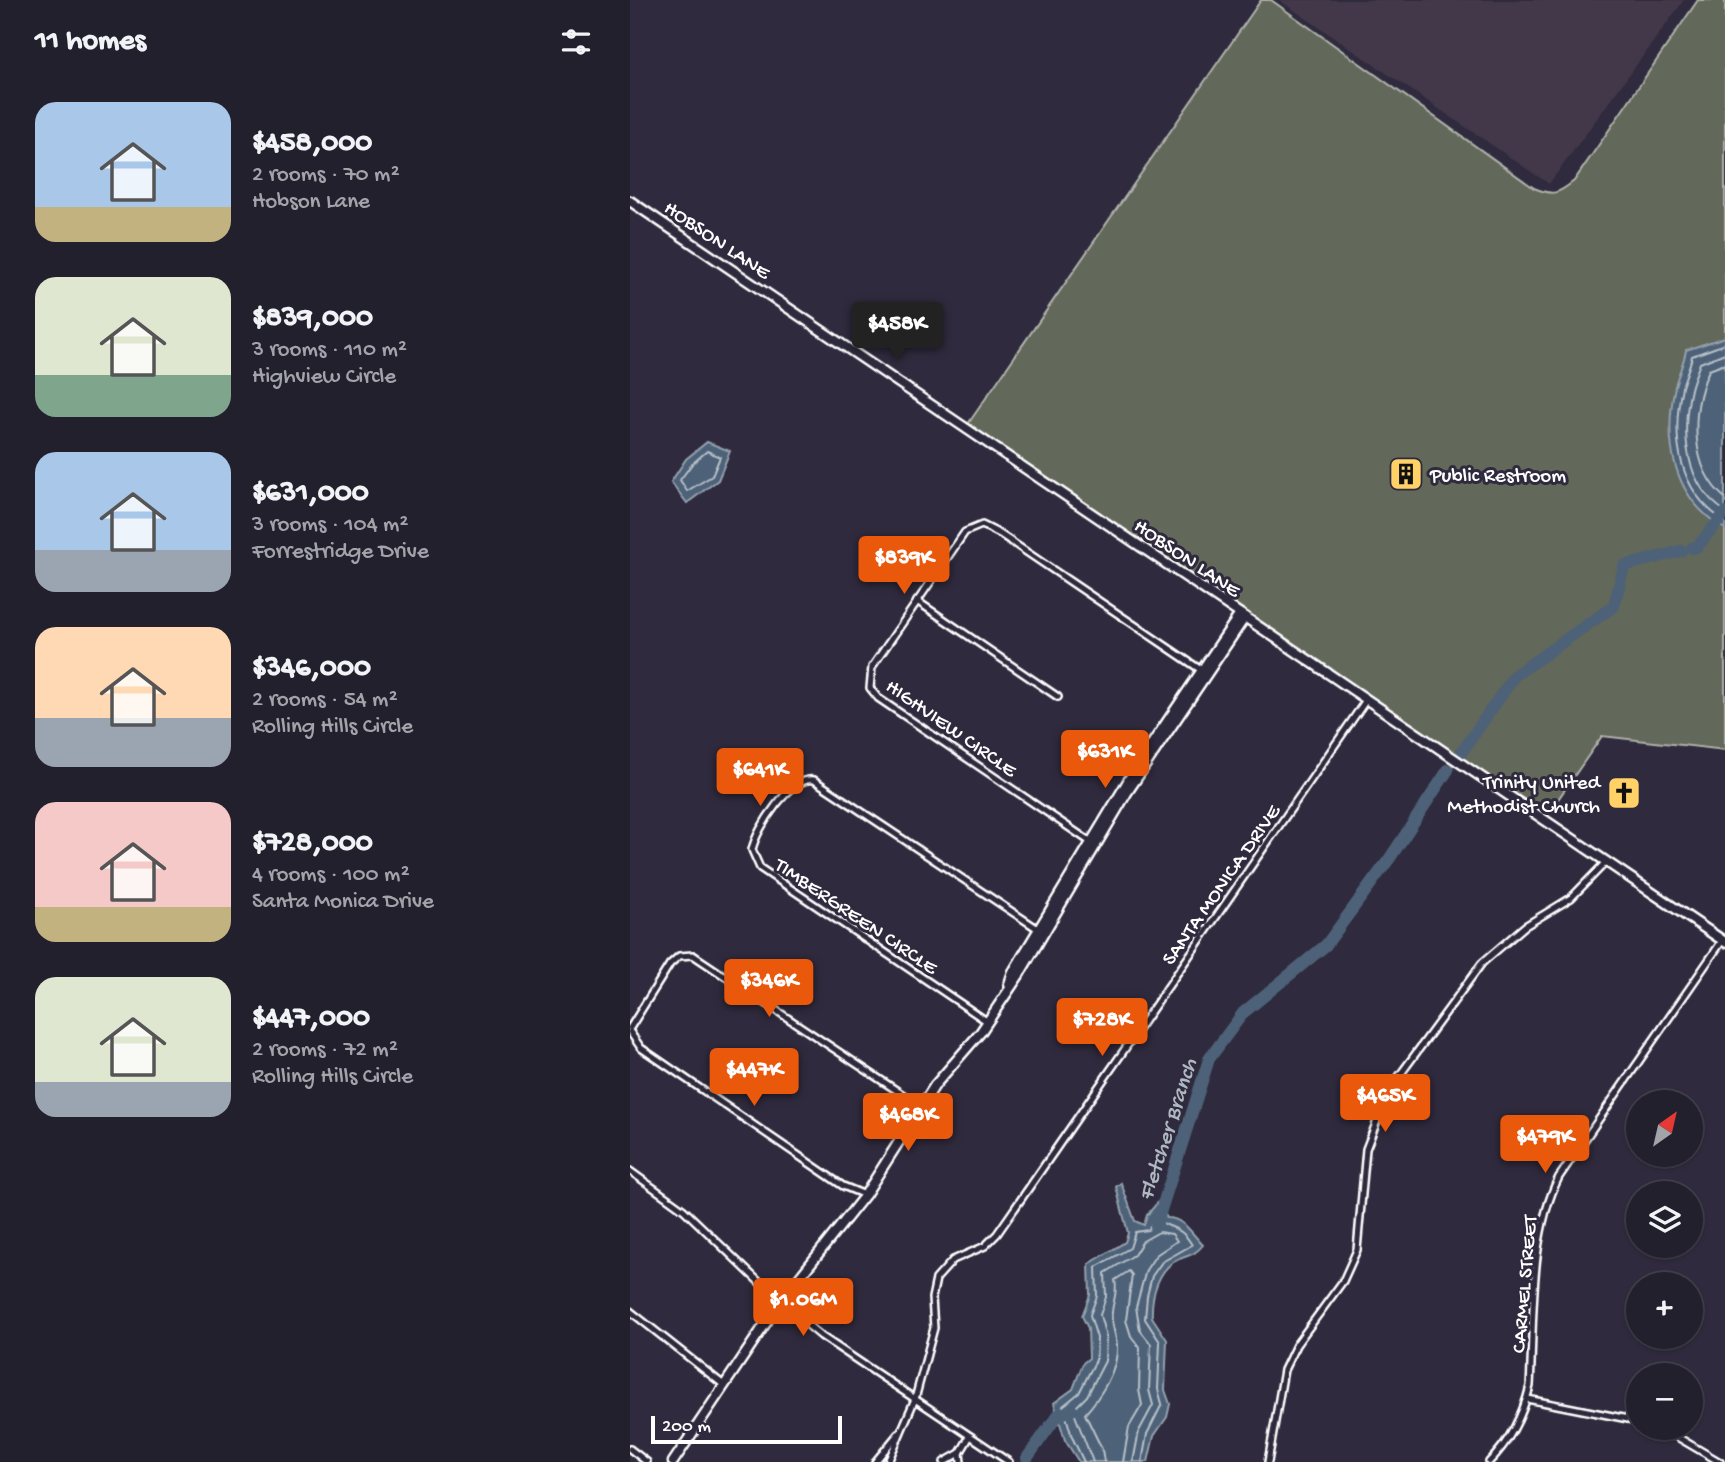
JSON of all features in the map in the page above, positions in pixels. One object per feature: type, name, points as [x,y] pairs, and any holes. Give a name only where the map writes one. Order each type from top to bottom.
[{"type":"street","name":"HOBSON LANE","points":[[630,201],[1723,941]]},
{"type":"street","name":"HIGHVIEW CIRCLE","points":[[1093,843],[873,694],[869,681],[872,667],[965,532],[982,525],[1000,534],[1204,672]]},
{"type":"street","points":[[917,601],[1058,697]]},
{"type":"street","points":[[673,1462],[780,1301],[865,1195],[920,1106],[988,1022],[1009,987],[1013,972],[1041,931],[1093,843],[1243,615]]},
{"type":"street","name":"SANTA MONICA DRIVE","points":[[875,1462],[898,1434],[915,1399],[934,1328],[932,1298],[936,1279],[953,1260],[985,1246],[997,1234],[1366,700]]},
{"type":"street","name":"TIMBERGREEN CIRCLE","points":[[988,1022],[760,868],[752,850],[755,838],[790,787],[802,779],[814,780],[1041,931]]},
{"type":"street","points":[[1268,1462],[1284,1370],[1296,1345],[1343,1281],[1357,1250],[1366,1149],[1388,1090],[1482,964],[1525,926],[1571,898],[1606,862]]},
{"type":"street","name":"CARMEL STREET","points":[[1489,1462],[1516,1426],[1527,1399],[1541,1225],[1549,1197],[1559,1177],[1723,941]]},
{"type":"street","points":[[865,1195],[843,1186],[641,1048],[630,1030],[670,964],[679,956],[693,955],[920,1106]]},
{"type":"street","points":[[630,1171],[684,1210],[821,1336],[1009,1462]]},
{"type":"street","points":[[630,1311],[725,1386]]},
{"type":"street","points":[[1527,1399],[1626,1419]]},
{"type":"street","name":"SANTA MONICA DRIVE","points":[[888,1462],[896,1447],[898,1434]]},
{"type":"street","points":[[944,1462],[960,1453],[971,1436]]},
{"type":"street","points":[[1682,1440],[1720,1462]]},
{"type":"street","points":[[630,1449],[647,1462]]},
{"type":"street","points":[[960,1453],[961,1462]]},
{"type":"shaded area","points":[[1279,0],[1684,0],[1549,184]]},
{"type":"green space","points":[[1261,0],[1271,0],[1534,188],[1551,193],[1564,189],[1574,181],[1698,0],[1725,0],[1725,750],[1602,736],[1545,818],[968,424]]},
{"type":"water","points":[[1725,337],[1725,529],[1707,517],[1683,485],[1676,467],[1670,428],[1675,386],[1686,350]]},
{"type":"water","points":[[707,442],[730,451],[718,480],[687,503],[671,482],[686,459]]},
{"type":"water","points":[[1121,1183],[1135,1221],[1144,1225],[1147,1215],[1158,1202],[1167,1218],[1183,1223],[1203,1245],[1172,1263],[1157,1284],[1152,1317],[1167,1340],[1165,1390],[1170,1404],[1167,1417],[1154,1436],[1148,1462],[1079,1462],[1065,1440],[1054,1403],[1073,1389],[1083,1363],[1089,1358],[1088,1328],[1082,1316],[1090,1295],[1089,1264],[1125,1242],[1128,1233],[1116,1187]]},
{"type":"waterway","name":"Fletcher Branch","points":[[1692,548],[1697,547],[1725,513]]},
{"type":"waterway","name":"Fletcher Branch","points":[[1461,753],[1515,675],[1614,606],[1624,566],[1681,551]]},
{"type":"waterway","name":"Fletcher Branch","points":[[1156,1226],[1209,1059],[1243,1013],[1326,945],[1390,858],[1448,770]]},
{"type":"waterway","name":"Fletcher Branch","points":[[1027,1458],[1058,1415],[1072,1410]]},
{"type":"place","name":"Public Restroom","points":[[1406,474]]},
{"type":"place","name":"Trinity United Methodist Church","points":[[1624,793]]}]
